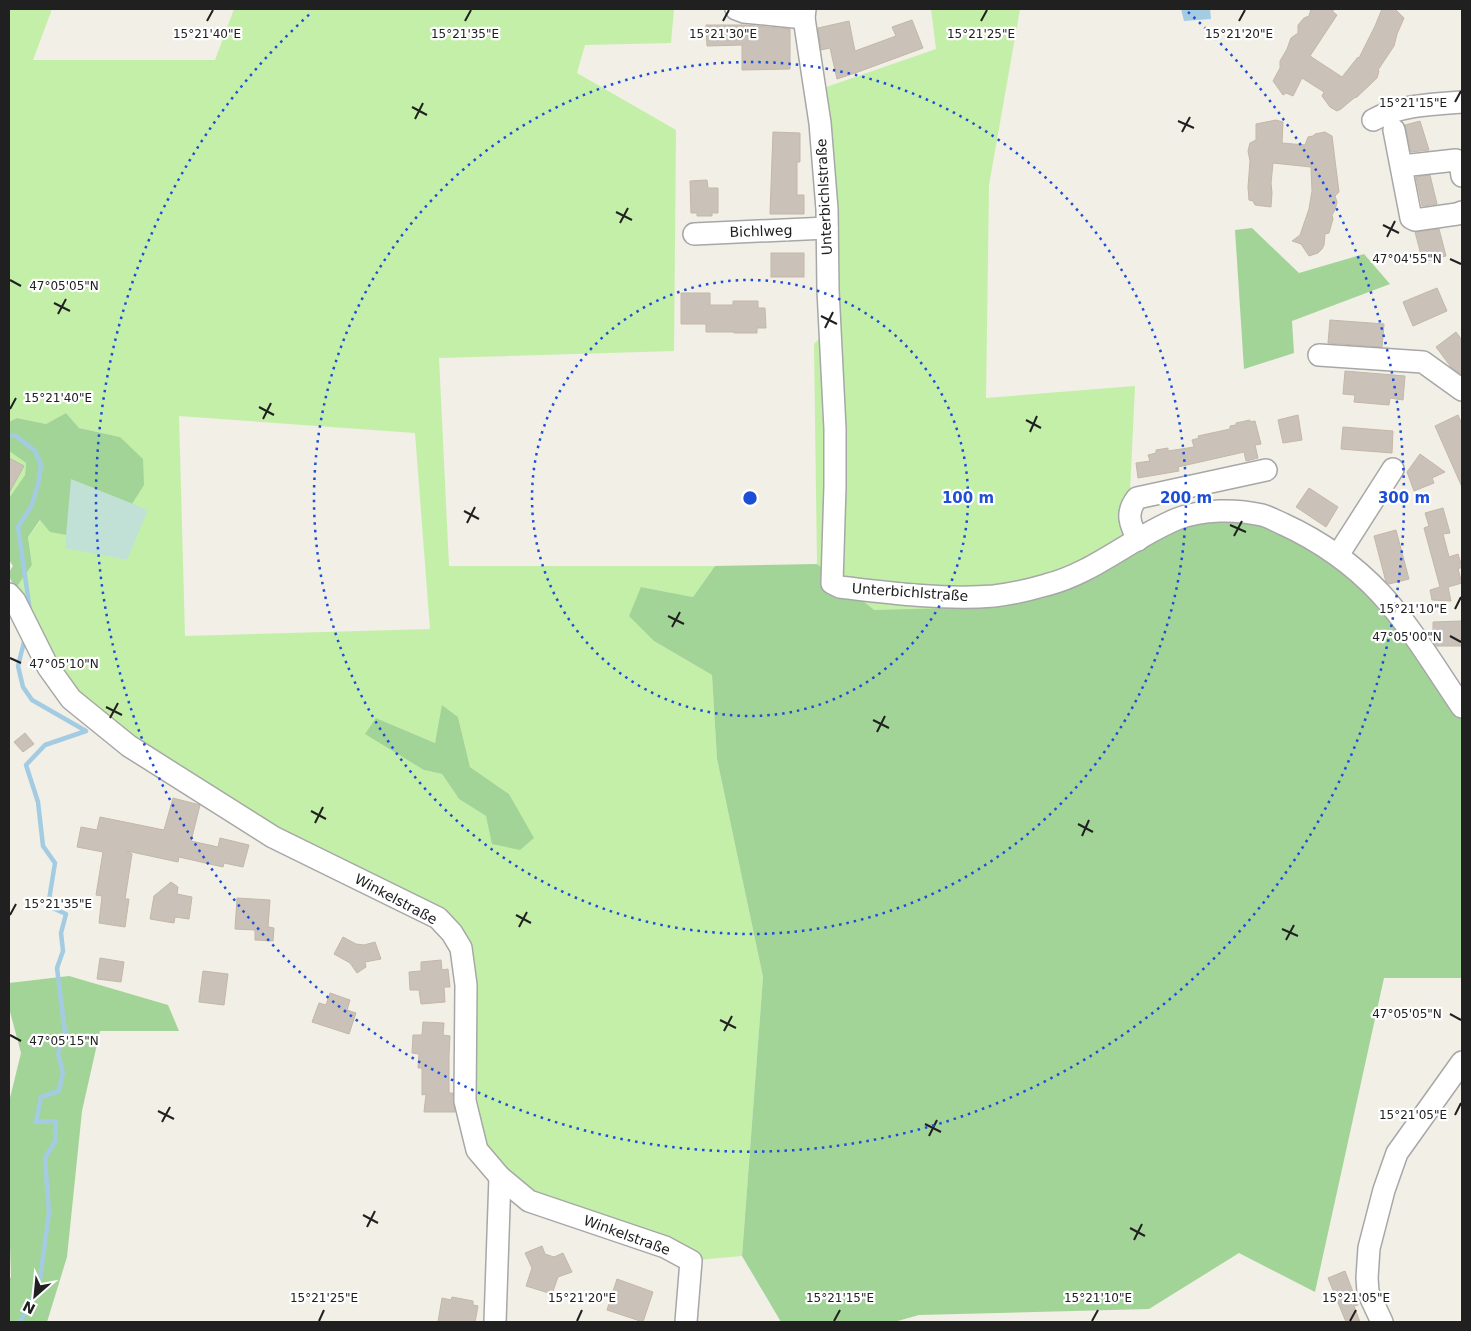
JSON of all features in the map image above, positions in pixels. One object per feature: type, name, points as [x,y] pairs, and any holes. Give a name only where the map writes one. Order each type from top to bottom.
[{"type":"street","name":"Unterbichlstraße","points":[[736,9],[744,12],[804,14],[821,131],[827,209],[828,290],[835,446],[832,583],[840,587],[906,594],[995,596],[1032,589],[1072,577],[1177,519],[1217,512],[1243,512],[1264,516],[1288,526],[1338,555],[1362,575],[1400,618],[1462,707]]},
{"type":"street","points":[[1373,120],[1383,114],[1400,109],[1421,105],[1462,102]]},
{"type":"street","points":[[1394,130],[1411,218],[1415,220],[1462,212]]},
{"type":"street","points":[[1402,166],[1456,160],[1460,163],[1462,176]]},
{"type":"street","name":"Bichlweg","points":[[694,234],[827,228]]},
{"type":"street","points":[[1319,356],[1423,362],[1462,390]]},
{"type":"street","points":[[1338,555],[1393,469]]},
{"type":"street","points":[[1138,540],[1131,526],[1129,514],[1130,506],[1137,498],[1266,470]]},
{"type":"street","name":"Winkelstraße","points":[[12,598],[48,667],[71,699],[129,746],[273,837],[438,918],[452,934],[460,948],[466,985],[465,1101],[477,1150],[500,1177],[529,1201],[665,1247],[691,1261],[686,1322]]},
{"type":"street","points":[[1382,1322],[1368,1292],[1367,1278],[1369,1248],[1384,1190],[1397,1153],[1462,1062]]},
{"type":"street","points":[[495,1322],[500,1177]]},
{"type":"green space","points":[[9,9],[52,9],[33,60],[215,60],[234,9],[674,9],[671,43],[585,45],[577,73],[676,130],[674,351],[439,358],[449,566],[715,566],[693,597],[641,587],[654,641],[712,675],[717,759],[763,977],[742,1256],[697,1260],[682,1244],[630,1228],[529,1191],[488,1153],[471,1103],[473,984],[425,905],[267,821],[110,724],[78,694],[48,656],[16,588],[32,565],[28,537],[41,520],[120,437],[79,428],[66,413],[46,424],[17,418],[9,422]],"holes":[[[179,416],[415,433],[430,629],[185,636]],[[443,706],[458,717],[470,767],[509,794],[533,839],[486,816],[459,799],[442,774],[424,770],[376,718],[435,743]]]},
{"type":"green space","points":[[931,9],[1020,9],[989,185],[986,398],[1135,386],[1130,491],[1122,498],[1124,537],[1130,554],[1044,598],[995,607],[874,611],[817,564],[814,344],[820,338],[819,213],[809,93],[936,49]]},
{"type":"green space","points":[[1252,228],[1299,273],[1364,254],[1390,284],[1292,321],[1294,353],[1244,369],[1235,230]]},
{"type":"green space","points":[[66,413],[79,428],[120,437],[143,459],[144,485],[128,510],[72,536],[50,532],[40,520],[28,537],[32,565],[16,588],[9,575],[13,566],[9,560],[9,498],[25,475],[26,463],[9,451],[9,422],[17,418],[46,424]]},
{"type":"green space","points":[[9,451],[26,463],[25,475],[9,498]]},
{"type":"green space","points":[[1209,520],[1245,522],[1282,533],[1326,560],[1366,593],[1394,622],[1462,720],[1462,978],[1384,978],[1315,1292],[1239,1253],[1149,1309],[919,1315],[894,1322],[781,1322],[742,1256],[763,977],[717,759],[712,675],[654,641],[629,616],[641,587],[693,597],[715,566],[817,564],[874,610],[995,607],[1044,598],[1178,527]]},
{"type":"green space","points":[[442,705],[458,717],[470,767],[509,794],[534,838],[520,850],[492,844],[486,816],[459,799],[442,774],[424,770],[365,734],[376,718],[435,743]]},
{"type":"green space","points":[[69,976],[168,1005],[179,1031],[100,1031],[82,1111],[67,1257],[47,1322],[9,1322],[9,1280],[11,1277],[9,1102],[21,1053],[9,1008],[9,983]]},
{"type":"shaded area","points":[[1181,9],[1210,9],[1211,19],[1184,21]]},
{"type":"shaded area","points":[[71,479],[148,510],[127,560],[65,548]]},
{"type":"building","points":[[1311,9],[1333,9],[1333,12],[1337,15],[1310,56],[1342,77],[1359,58],[1382,9],[1395,9],[1404,18],[1394,46],[1378,70],[1377,78],[1357,97],[1337,111],[1330,107],[1322,96],[1324,92],[1302,78],[1293,96],[1286,93],[1283,95],[1273,81],[1291,38],[1298,33],[1298,25],[1304,18],[1309,16]]},
{"type":"building","points":[[912,20],[923,48],[837,79],[830,48],[821,50],[818,28],[849,21],[855,51],[896,36],[892,27]]},
{"type":"building","points":[[706,25],[745,25],[790,29],[790,69],[742,70],[742,45],[707,46]]},
{"type":"building","points":[[1276,120],[1283,122],[1282,143],[1305,145],[1308,137],[1315,134],[1325,132],[1332,136],[1339,192],[1335,196],[1337,202],[1332,215],[1333,219],[1329,233],[1325,234],[1324,245],[1318,253],[1309,256],[1301,244],[1292,241],[1300,235],[1309,209],[1312,191],[1311,167],[1273,163],[1271,207],[1255,205],[1253,201],[1249,200],[1250,161],[1248,151],[1250,143],[1256,140],[1256,124]]},
{"type":"building","points":[[1420,121],[1429,150],[1411,152],[1405,125]]},
{"type":"building","points":[[773,132],[800,133],[800,162],[797,162],[797,195],[804,195],[804,214],[770,214]]},
{"type":"building","points":[[1430,175],[1437,204],[1422,206],[1416,177]]},
{"type":"building","points":[[707,180],[708,188],[718,188],[718,213],[712,213],[712,216],[697,216],[697,213],[691,213],[690,181]]},
{"type":"building","points":[[1439,229],[1446,256],[1423,262],[1415,232]]},
{"type":"building","points":[[771,253],[804,253],[804,277],[771,277]]},
{"type":"building","points":[[1437,288],[1447,311],[1413,326],[1403,302]]},
{"type":"building","points":[[681,293],[710,293],[710,305],[733,305],[733,301],[758,301],[758,308],[765,308],[766,328],[757,328],[757,333],[706,332],[706,324],[681,324]]},
{"type":"building","points":[[1330,320],[1384,324],[1382,347],[1328,343]]},
{"type":"building","points":[[1456,332],[1462,340],[1462,375],[1451,367],[1436,347]]},
{"type":"building","points":[[1345,371],[1405,376],[1403,400],[1390,398],[1389,405],[1354,402],[1355,395],[1343,394]]},
{"type":"building","points":[[1298,415],[1302,440],[1283,443],[1278,420]]},
{"type":"building","points":[[1458,415],[1462,424],[1462,487],[1435,426]]},
{"type":"building","points":[[1250,420],[1250,422],[1255,421],[1261,444],[1255,445],[1258,458],[1246,461],[1244,452],[1178,467],[1179,471],[1138,478],[1136,463],[1150,461],[1148,455],[1156,453],[1156,450],[1168,448],[1168,451],[1194,447],[1192,440],[1199,438],[1198,436],[1230,429],[1230,426],[1236,425],[1236,423]]},
{"type":"building","points":[[1343,427],[1393,431],[1392,453],[1341,449]]},
{"type":"building","points":[[1420,454],[1445,472],[1432,478],[1434,483],[1414,491],[1407,472]]},
{"type":"building","points":[[9,458],[24,466],[9,493]]},
{"type":"building","points":[[1309,488],[1338,507],[1326,527],[1296,507]]},
{"type":"building","points":[[1443,508],[1450,533],[1443,534],[1449,557],[1458,554],[1462,567],[1458,569],[1462,583],[1448,587],[1451,601],[1432,600],[1430,590],[1440,587],[1424,528],[1429,526],[1425,513]]},
{"type":"building","points":[[1396,530],[1409,579],[1389,584],[1386,582],[1374,536]]},
{"type":"building","points":[[1462,621],[1462,646],[1436,646],[1433,641],[1433,622]]},
{"type":"building","points":[[25,733],[34,744],[23,752],[14,742]]},
{"type":"building","points":[[173,798],[200,805],[191,841],[218,847],[220,838],[249,845],[243,867],[224,863],[223,867],[179,857],[178,862],[127,851],[132,854],[125,899],[129,899],[125,927],[99,923],[102,896],[96,895],[103,852],[77,847],[81,827],[97,830],[100,817],[164,830]]},
{"type":"building","points":[[171,882],[178,887],[177,894],[192,897],[189,919],[175,917],[174,923],[150,919],[154,896]]},
{"type":"building","points":[[237,898],[270,900],[268,927],[274,928],[273,941],[255,940],[255,930],[235,929]]},
{"type":"building","points":[[343,937],[356,944],[364,945],[375,942],[381,959],[365,962],[366,967],[357,973],[350,963],[334,954]]},
{"type":"building","points":[[100,958],[124,962],[121,982],[97,979]]},
{"type":"building","points":[[441,960],[442,970],[448,969],[450,987],[444,987],[445,1002],[421,1004],[419,990],[410,990],[409,972],[421,971],[421,962]]},
{"type":"building","points":[[203,971],[228,974],[224,1005],[199,1002]]},
{"type":"building","points":[[330,993],[350,1000],[347,1010],[356,1013],[349,1034],[312,1022],[319,1003],[326,1005]]},
{"type":"building","points":[[423,1022],[444,1023],[443,1035],[450,1036],[449,1093],[453,1093],[455,1112],[424,1112],[426,1094],[422,1095],[422,1068],[418,1068],[419,1054],[412,1053],[413,1035],[422,1035]]},
{"type":"building","points":[[542,1246],[545,1254],[554,1257],[563,1253],[572,1272],[558,1277],[552,1294],[526,1286],[532,1268],[525,1253]]},
{"type":"building","points":[[1345,1271],[1358,1305],[1354,1306],[1360,1322],[1346,1322],[1328,1278]]},
{"type":"building","points":[[617,1279],[653,1292],[643,1322],[607,1310]]},
{"type":"building","points":[[452,1297],[473,1301],[473,1305],[478,1306],[475,1322],[438,1322],[442,1298],[451,1300]]},
{"type":"waterway","points":[[9,435],[16,436],[35,451],[41,465],[38,485],[31,507],[18,527],[30,611]]},
{"type":"waterway","points":[[20,1322],[39,1286],[49,1213],[45,1158],[55,1142],[56,1121],[36,1122],[41,1097],[59,1091],[63,1072],[58,1054],[65,1032],[57,968],[63,951],[61,933],[66,914],[48,906],[55,863],[43,846],[38,802],[26,765],[45,745],[86,731],[32,700],[23,687],[18,666],[25,638]]}]
